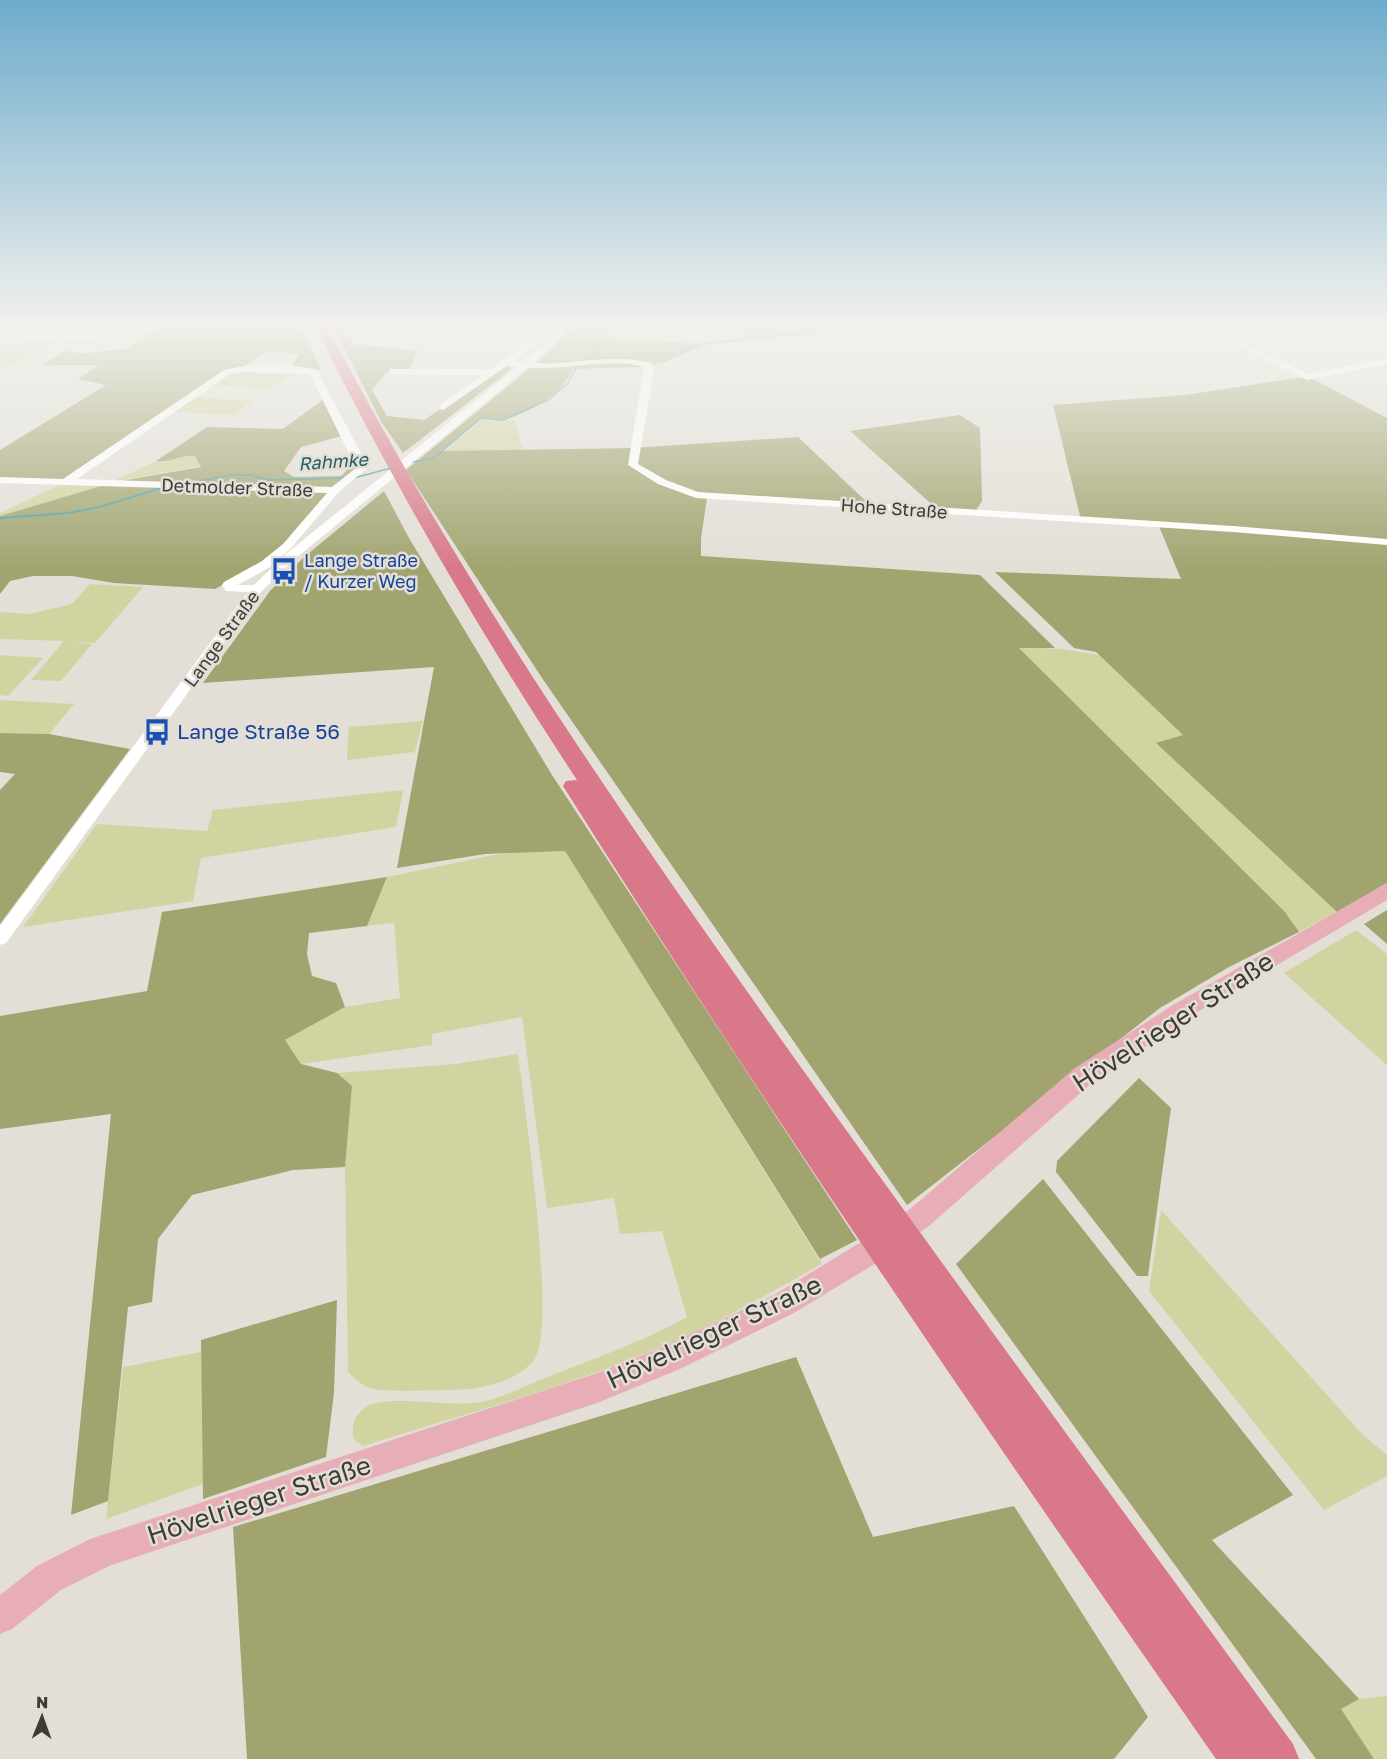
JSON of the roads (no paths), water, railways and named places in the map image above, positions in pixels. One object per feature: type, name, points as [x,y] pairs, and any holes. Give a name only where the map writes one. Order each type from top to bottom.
[{"type":"highway","points":[[355,406],[390,470],[514,665],[651,873],[864,1182],[1278,1759]]},
{"type":"highway","points":[[359,406],[420,537],[500,670],[714,1003],[998,1415],[1241,1759]]},
{"type":"main road","name":"Hövelrieger Straße","points":[[0,1617],[49,1578],[102,1551],[597,1388],[731,1330],[784,1304],[836,1274],[920,1217],[1098,1065],[1181,1011],[1387,890]]},
{"type":"street","points":[[64,483],[177,406]]},
{"type":"street","points":[[332,406],[362,465],[352,477],[335,490]]},
{"type":"street","name":"Lange Straße","points":[[0,939],[258,589],[291,556],[474,406]]},
{"type":"street","name":"Hohe Straße","points":[[642,406],[633,465],[662,482],[696,495],[1233,529],[1387,542]]},
{"type":"street","name":"Detmolder Straße","points":[[0,480],[191,488],[335,490]]},
{"type":"street","name":"Detmolder Straße","points":[[258,589],[230,588],[228,585],[266,564],[287,546],[335,490]]},
{"type":"waterway","name":"Rahmke","points":[[412,462],[434,458],[481,418],[504,420],[535,406]]},
{"type":"waterway","name":"Rahmke","points":[[354,478],[391,468]]},
{"type":"waterway","name":"Rahmke","points":[[187,483],[233,475],[251,475],[268,480],[347,478]]},
{"type":"waterway","name":"Rahmke","points":[[157,489],[163,487]]},
{"type":"waterway","name":"Rahmke","points":[[0,518],[68,513],[100,507],[161,488]]},
{"type":"place","name":"Lange Straße / Kurzer Weg","points":[[284,571]]},
{"type":"place","name":"Lange Straße 56","points":[[157,732]]}]
